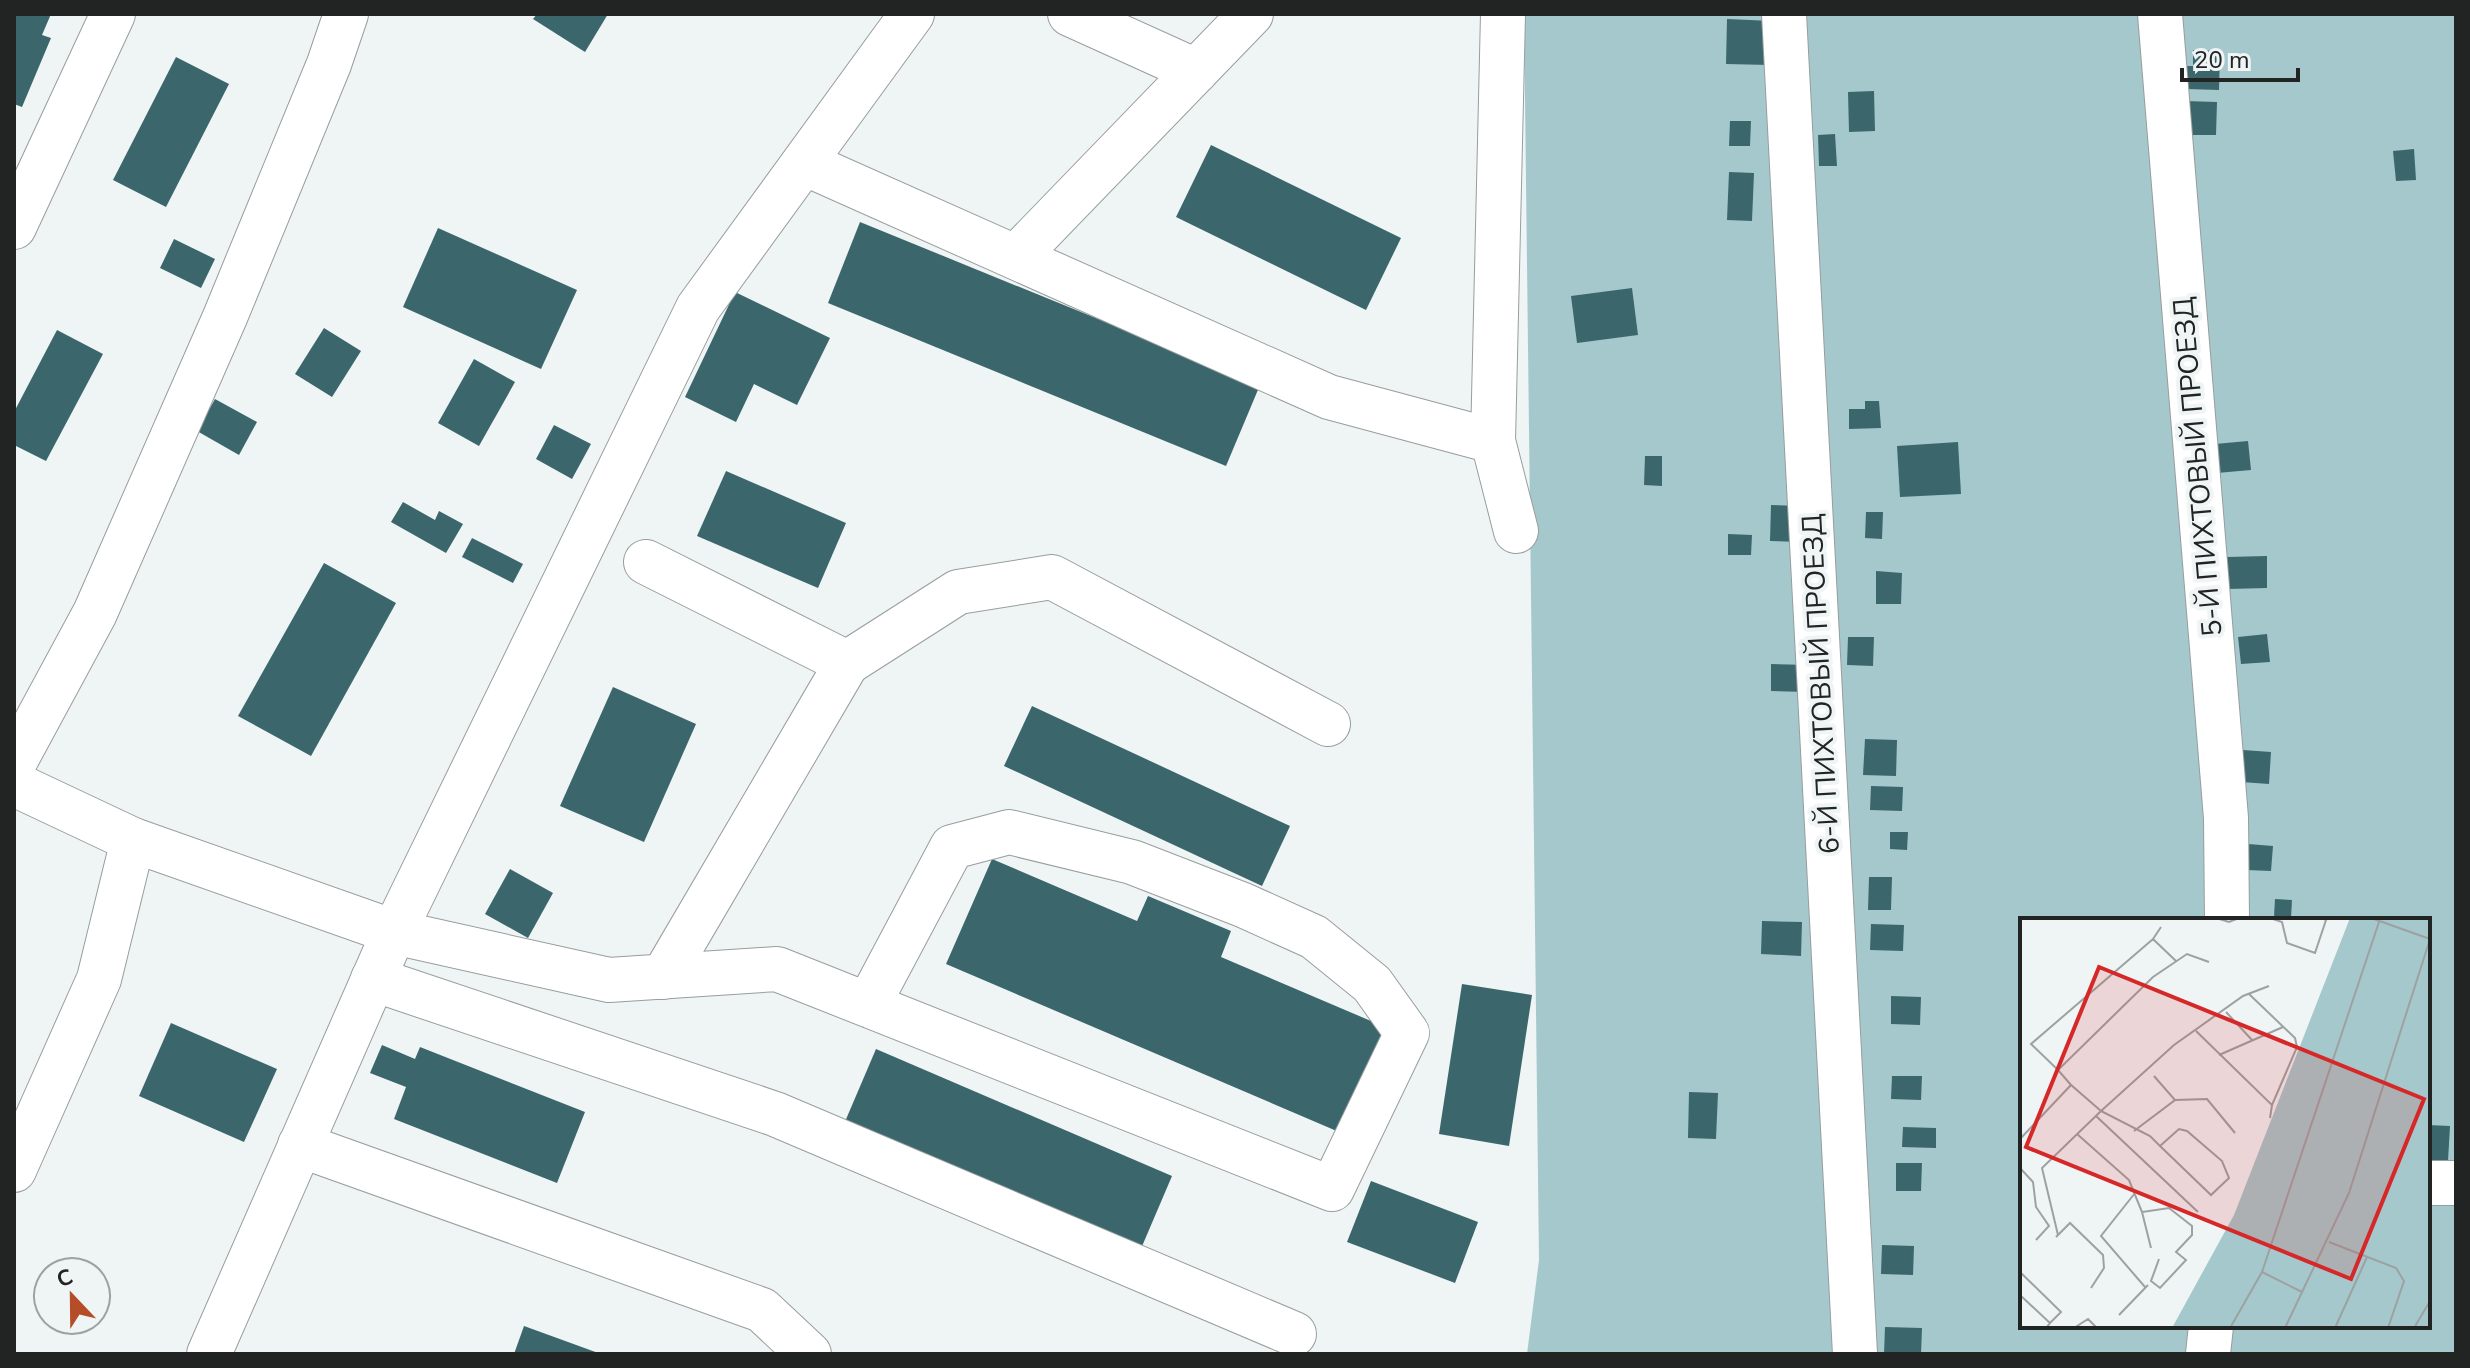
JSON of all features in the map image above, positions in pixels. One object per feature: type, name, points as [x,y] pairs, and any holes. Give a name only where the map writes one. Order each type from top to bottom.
[{"type":"lane","points":[[14,227],[113,14]]},
{"type":"lane","points":[[14,763],[95,613],[225,317],[329,64],[346,14]]},
{"type":"lane","points":[[209,1354],[394,932],[698,308],[912,14]]},
{"type":"lane","points":[[1070,14],[1196,71]]},
{"type":"lane","points":[[1016,257],[1251,14]]},
{"type":"lane","points":[[1503,14],[1493,441],[1516,531]]},
{"type":"lane","name":"6-Й ПИХТОВЫЙ ПРОЕЗД","points":[[1784,14],[1855,1354]]},
{"type":"lane","name":"5-Й ПИХТОВЫЙ ПРОЕЗД","points":[[2160,14],[2226,818],[2227,918]]},
{"type":"lane","points":[[804,163],[1329,397],[1493,441]]},
{"type":"lane","points":[[646,562],[847,663]]},
{"type":"lane","points":[[663,977],[847,663],[958,592],[1052,577],[1328,724]]},
{"type":"lane","points":[[14,784],[133,840],[394,932],[609,980],[777,969],[1332,1189],[1407,1033],[1372,984],[1314,937],[1243,905],[1132,862],[1009,832],[952,847],[868,1005]]},
{"type":"lane","points":[[14,1170],[99,979],[133,840]]},
{"type":"lane","points":[[373,979],[775,1114],[1294,1334]]},
{"type":"lane","points":[[300,1145],[762,1310],[809,1354]]},
{"type":"lane","points":[[2430,1183],[2456,1183]]},
{"type":"lane","points":[[2208,1354],[2211,1328]]},
{"type":"shaded area","points":[[1524,14],[2456,14],[2456,1354],[1527,1354],[1539,1260]]},
{"type":"building","points":[[14,14],[51,14],[42,35],[51,38],[22,107],[14,104]]},
{"type":"building","points":[[537,14],[608,14],[585,52],[533,19]]},
{"type":"building","points":[[1727,19],[1772,21],[1770,65],[1726,64]]},
{"type":"building","points":[[2193,50],[2220,51],[2219,90],[2186,89],[2186,66],[2193,66]]},
{"type":"building","points":[[176,57],[229,84],[166,207],[113,180]]},
{"type":"building","points":[[1874,91],[1875,131],[1849,132],[1848,92]]},
{"type":"building","points":[[2185,101],[2217,102],[2216,135],[2184,135]]},
{"type":"building","points":[[1730,121],[1751,121],[1750,146],[1729,146]]},
{"type":"building","points":[[1835,134],[1837,166],[1819,166],[1818,135]]},
{"type":"building","points":[[1211,145],[1401,238],[1366,310],[1176,217]]},
{"type":"building","points":[[2414,149],[2416,180],[2396,181],[2393,151]]},
{"type":"building","points":[[1729,172],[1754,173],[1752,221],[1727,220]]},
{"type":"building","points":[[860,222],[1260,385],[1226,466],[828,303]]},
{"type":"building","points":[[438,228],[577,290],[541,369],[403,307]]},
{"type":"building","points":[[174,239],[215,259],[201,288],[160,268]]},
{"type":"building","points":[[1632,288],[1638,335],[1577,343],[1571,296]]},
{"type":"building","points":[[735,292],[830,338],[797,405],[754,384],[736,422],[685,397]]},
{"type":"building","points":[[324,328],[361,351],[332,397],[295,374]]},
{"type":"building","points":[[57,330],[103,354],[46,461],[14,445],[14,412]]},
{"type":"building","points":[[474,359],[515,382],[479,446],[438,423]]},
{"type":"building","points":[[215,399],[257,422],[239,455],[197,431]]},
{"type":"building","points":[[1865,401],[1879,401],[1881,428],[1849,429],[1849,409],[1865,409]]},
{"type":"building","points":[[554,425],[591,444],[572,479],[536,459]]},
{"type":"building","points":[[2248,441],[2251,470],[2217,473],[2215,444]]},
{"type":"building","points":[[1958,442],[1961,494],[1900,497],[1897,446]]},
{"type":"building","points":[[1645,456],[1662,456],[1662,486],[1644,485]]},
{"type":"building","points":[[726,471],[846,523],[818,588],[697,536]]},
{"type":"building","points":[[403,502],[435,520],[439,511],[463,524],[446,553],[391,522]]},
{"type":"building","points":[[1771,505],[1801,506],[1800,542],[1770,541]]},
{"type":"building","points":[[1866,512],[1883,512],[1882,539],[1865,538]]},
{"type":"building","points":[[1728,534],[1752,535],[1751,555],[1728,555]]},
{"type":"building","points":[[472,538],[523,564],[513,583],[462,557]]},
{"type":"building","points":[[2267,556],[2267,588],[2228,589],[2227,557]]},
{"type":"building","points":[[324,563],[396,603],[311,756],[238,716]]},
{"type":"building","points":[[1876,571],[1902,573],[1901,604],[1876,604]]},
{"type":"building","points":[[2267,634],[2270,662],[2241,664],[2238,637]]},
{"type":"building","points":[[1848,637],[1874,637],[1873,666],[1847,665]]},
{"type":"building","points":[[1771,664],[1810,665],[1809,692],[1771,691]]},
{"type":"building","points":[[613,687],[696,724],[644,842],[560,806]]},
{"type":"building","points":[[1032,706],[1290,826],[1262,886],[1004,766]]},
{"type":"building","points":[[1865,739],[1897,740],[1896,776],[1863,775]]},
{"type":"building","points":[[2243,750],[2271,752],[2269,784],[2241,782]]},
{"type":"building","points":[[1871,786],[1903,787],[1902,811],[1870,810]]},
{"type":"building","points":[[1890,832],[1908,832],[1907,850],[1890,849]]},
{"type":"building","points":[[2248,844],[2273,846],[2271,871],[2246,870]]},
{"type":"building","points":[[992,859],[1137,921],[1148,896],[1231,931],[1221,957],[1385,1027],[1339,1132],[946,964]]},
{"type":"building","points":[[510,869],[553,893],[528,938],[485,914]]},
{"type":"building","points":[[1869,877],[1892,877],[1891,910],[1868,910]]},
{"type":"building","points":[[2275,899],[2292,900],[2291,918],[2274,917]]},
{"type":"building","points":[[1762,921],[1802,922],[1801,956],[1761,954]]},
{"type":"building","points":[[1871,924],[1904,925],[1903,951],[1870,950]]},
{"type":"building","points":[[1462,984],[1532,995],[1509,1146],[1439,1134]]},
{"type":"building","points":[[1891,996],[1921,997],[1920,1025],[1891,1024]]},
{"type":"building","points":[[171,1023],[277,1069],[244,1142],[139,1096]]},
{"type":"building","points":[[382,1045],[415,1059],[420,1047],[585,1112],[557,1183],[394,1119],[406,1087],[370,1073]]},
{"type":"building","points":[[876,1049],[1172,1176],[1140,1251],[844,1124]]},
{"type":"building","points":[[1892,1076],[1922,1076],[1921,1100],[1891,1099]]},
{"type":"building","points":[[1689,1092],[1718,1093],[1716,1139],[1688,1138]]},
{"type":"building","points":[[2430,1125],[2450,1126],[2448,1161],[2430,1160]]},
{"type":"building","points":[[1903,1127],[1936,1128],[1936,1148],[1902,1147]]},
{"type":"building","points":[[1896,1163],[1922,1163],[1921,1191],[1896,1191]]},
{"type":"building","points":[[1371,1181],[1478,1222],[1455,1283],[1347,1242]]},
{"type":"building","points":[[1882,1245],[1914,1246],[1913,1275],[1881,1274]]},
{"type":"building","points":[[524,1326],[601,1354],[514,1354]]},
{"type":"building","points":[[1885,1327],[1922,1328],[1921,1354],[1884,1354]]}]
